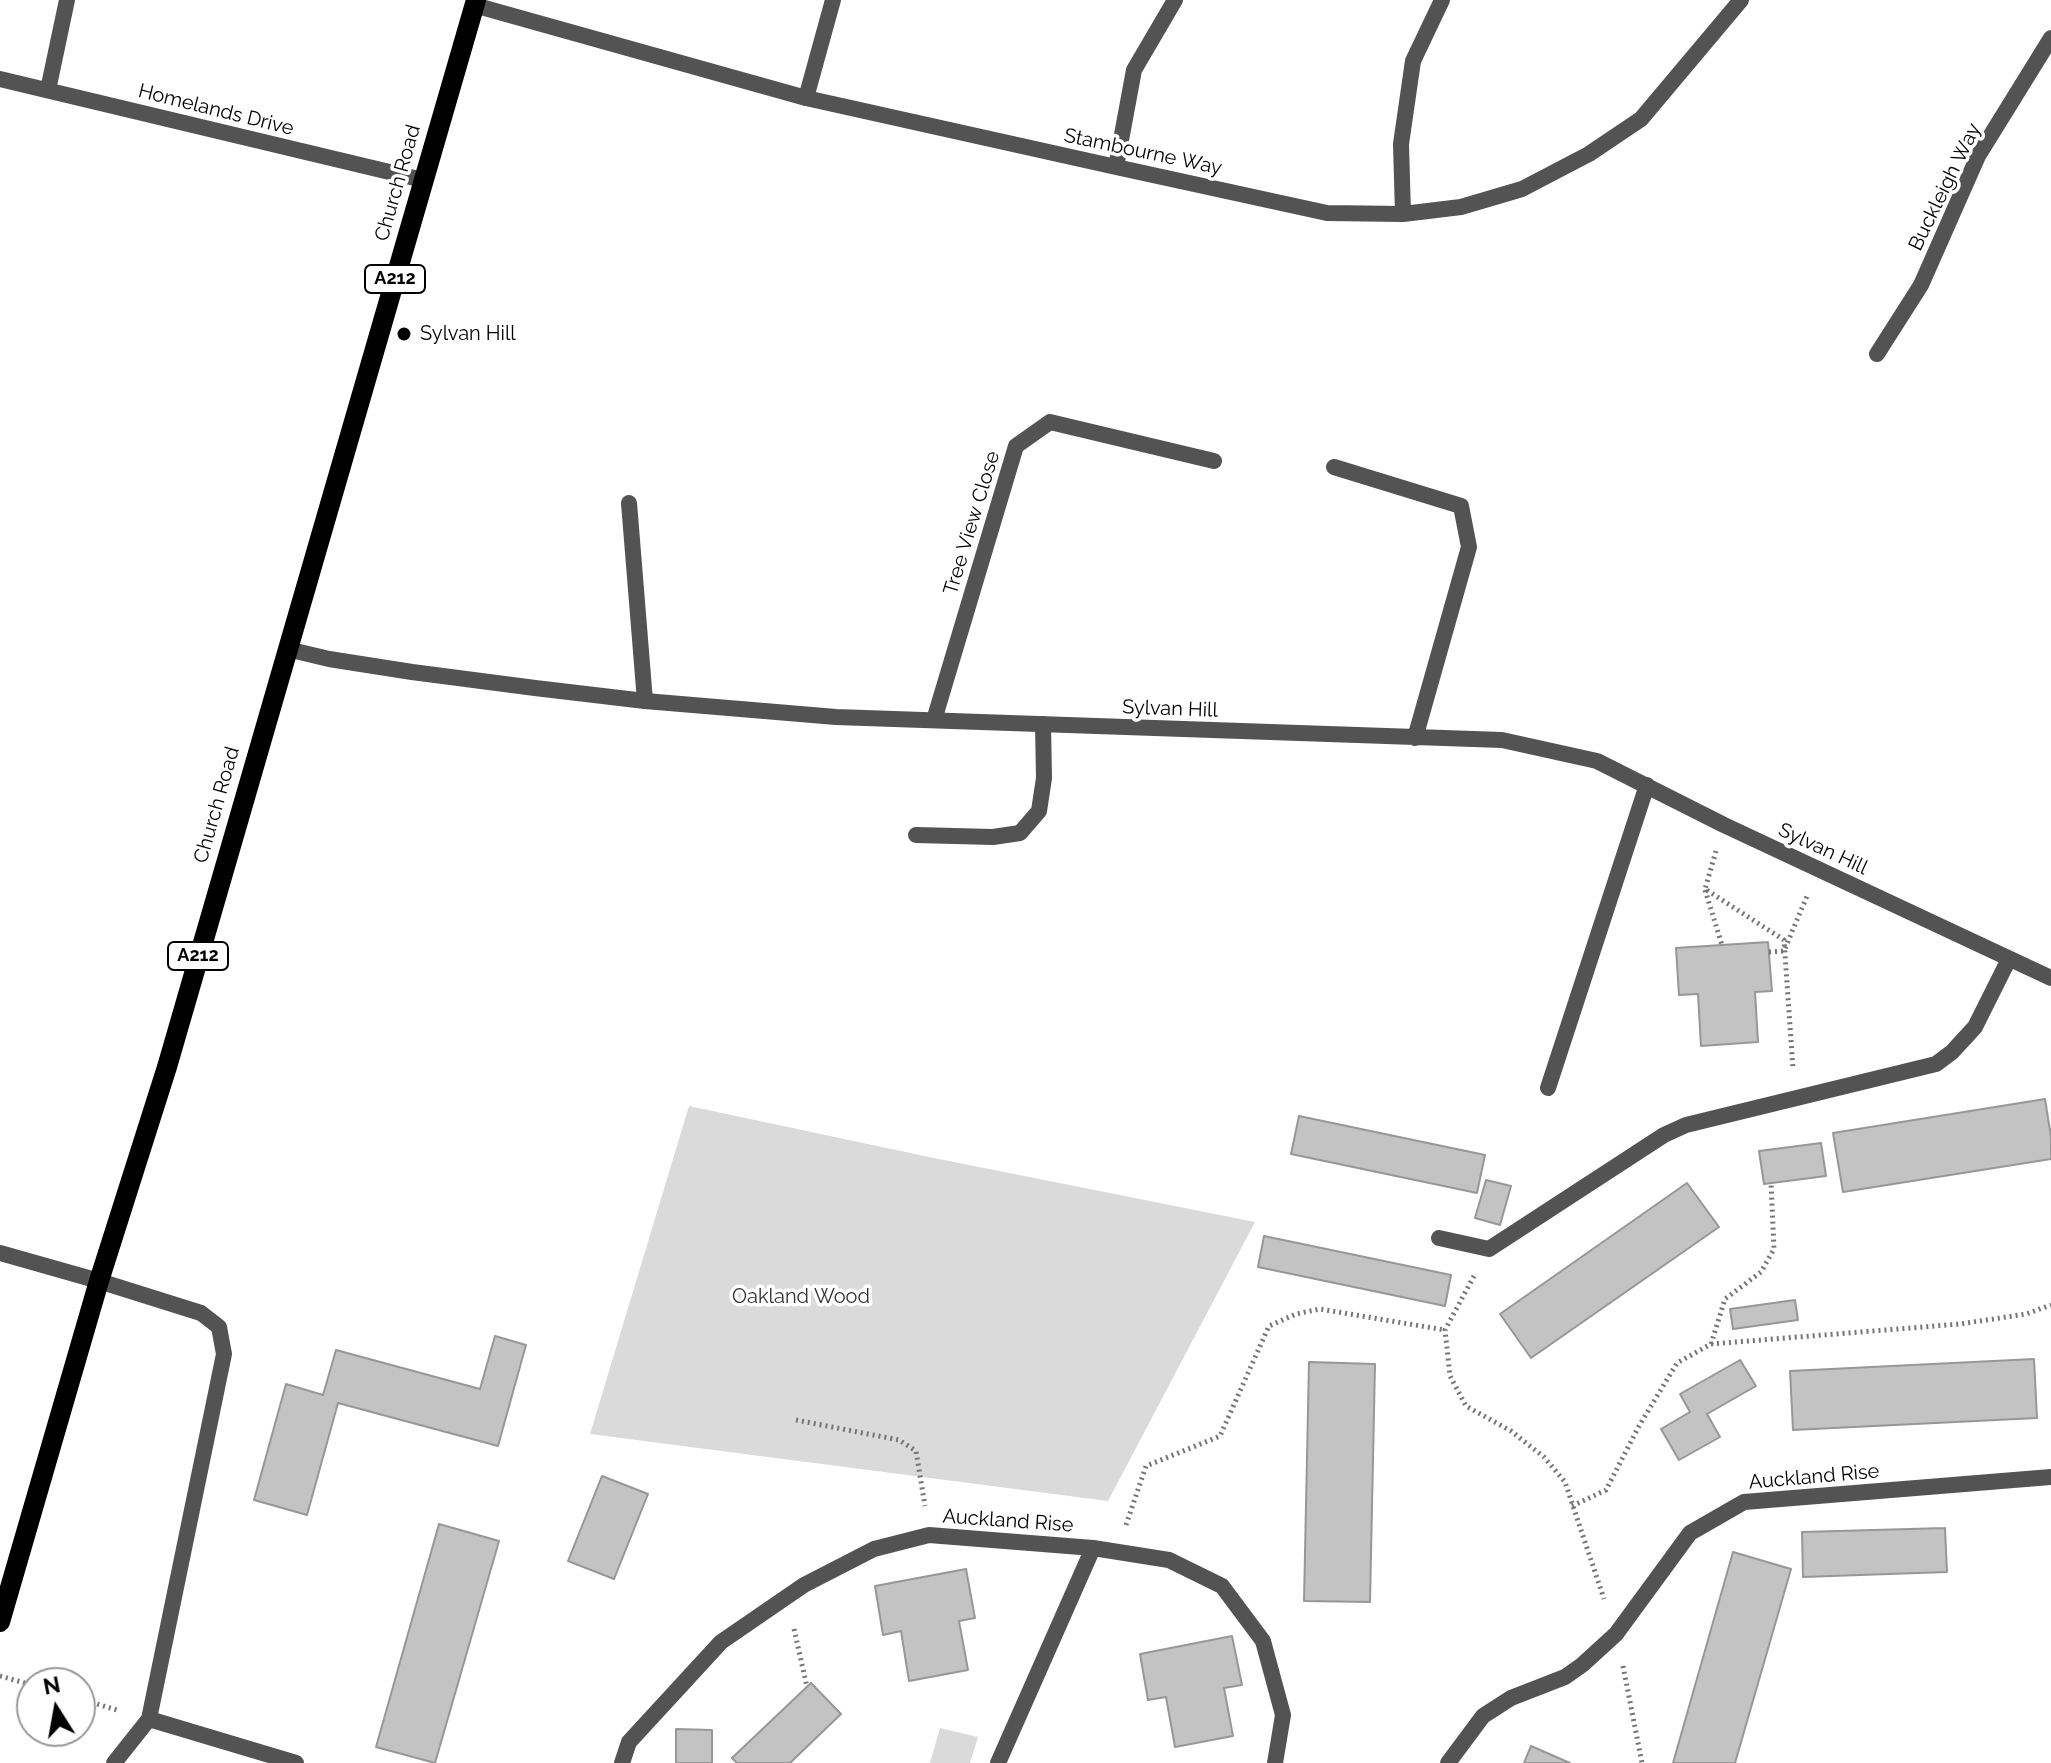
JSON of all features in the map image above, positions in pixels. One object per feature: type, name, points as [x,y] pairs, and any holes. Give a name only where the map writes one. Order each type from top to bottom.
[{"type":"main road","name":"Church Road","points":[[0,1622],[99,1281],[167,1067],[475,2]]},
{"type":"street","points":[[48,90],[67,0]]},
{"type":"street","points":[[806,98],[833,0]]},
{"type":"street","points":[[1116,167],[1134,70],[1175,0]]},
{"type":"street","points":[[1403,214],[1401,144],[1413,61],[1442,0]]},
{"type":"street","name":"Stambourne Way","points":[[475,2],[806,98],[1327,213],[1403,214],[1461,207],[1522,189],[1589,154],[1641,119],[1741,0]]},
{"type":"street","name":"Buckleigh Way","points":[[1877,354],[1921,285],[1978,156],[2051,38]]},
{"type":"street","name":"Homelands Drive","points":[[0,79],[423,180]]},
{"type":"street","name":"Tree View Close","points":[[934,720],[1016,446],[1050,422],[1214,461]]},
{"type":"street","points":[[1334,467],[1461,506],[1469,547],[1415,738]]},
{"type":"street","points":[[629,503],[645,701]]},
{"type":"street","name":"Sylvan Hill","points":[[287,649],[412,672],[645,701],[836,717],[1502,740],[1597,761],[1724,825],[2051,978]]},
{"type":"street","points":[[916,835],[993,837],[1020,833],[1039,811],[1044,778],[1043,724]]},
{"type":"street","points":[[1548,1088],[1647,785]]},
{"type":"street","points":[[1439,1238],[1489,1249],[1664,1135],[1686,1125],[1936,1064],[1975,1027],[2009,959]]},
{"type":"street","points":[[0,1253],[201,1313],[219,1327],[224,1354],[149,1719],[114,1763]]},
{"type":"street","name":"Auckland Rise","points":[[1448,1763],[1483,1716],[1511,1698],[1565,1677],[1616,1634],[1690,1533],[1744,1502],[2051,1477]]},
{"type":"street","name":"Auckland Rise","points":[[622,1763],[629,1742],[721,1642],[787,1596],[874,1549],[929,1535],[1093,1548],[1169,1560],[1222,1586],[1263,1641],[1283,1715],[1275,1763]]},
{"type":"street","name":"Auckland Rise","points":[[998,1763],[1093,1548]]},
{"type":"street","points":[[149,1719],[296,1763]]},
{"type":"path","points":[[1722,945],[1705,889],[1724,825]]},
{"type":"path","points":[[1784,951],[1817,869]]},
{"type":"path","points":[[1705,889],[1784,940],[1796,1097]]},
{"type":"path","points":[[1769,952],[1784,951]]},
{"type":"path","points":[[1711,1344],[1725,1299],[1761,1272],[1774,1249],[1771,1183]]},
{"type":"path","points":[[1489,1249],[1445,1330],[1450,1376],[1466,1406],[1511,1431],[1544,1457],[1565,1482],[1616,1634],[1642,1763]]},
{"type":"path","points":[[1572,1506],[1606,1490],[1639,1426],[1677,1363],[1711,1344],[1960,1324],[2026,1314],[2051,1305]]},
{"type":"path","points":[[1117,1552],[1146,1466],[1220,1436],[1269,1326],[1296,1314],[1320,1309],[1445,1330]]},
{"type":"path","points":[[796,1420],[899,1440],[916,1451],[929,1535]]},
{"type":"path","points":[[787,1596],[807,1687]]},
{"type":"green space","name":"Oakland Wood","points":[[689,1106],[1255,1222],[1108,1501],[590,1434]]},
{"type":"green space","points":[[940,1728],[978,1737],[970,1763],[930,1763]]},
{"type":"building","points":[[1768,942],[1772,991],[1755,992],[1758,1042],[1701,1046],[1698,994],[1679,995],[1676,948]]},
{"type":"building","points":[[2045,1099],[2051,1159],[1843,1192],[1833,1133]]},
{"type":"building","points":[[1299,1116],[1485,1155],[1477,1193],[1291,1154]]},
{"type":"building","points":[[1821,1143],[1826,1176],[1764,1184],[1759,1151]]},
{"type":"building","points":[[1486,1180],[1511,1186],[1500,1225],[1475,1218]]},
{"type":"building","points":[[1687,1183],[1719,1227],[1531,1358],[1500,1314]]},
{"type":"building","points":[[1264,1236],[1451,1275],[1445,1306],[1258,1267]]},
{"type":"building","points":[[1795,1300],[1798,1320],[1733,1329],[1730,1309]]},
{"type":"building","points":[[495,1336],[526,1345],[498,1446],[338,1403],[307,1515],[254,1500],[286,1384],[323,1395],[336,1350],[480,1389]]},
{"type":"building","points":[[2034,1359],[2037,1418],[1793,1430],[1790,1371]]},
{"type":"building","points":[[1740,1360],[1756,1386],[1707,1414],[1720,1437],[1679,1460],[1661,1429],[1690,1412],[1680,1394]]},
{"type":"building","points":[[1309,1362],[1375,1364],[1370,1602],[1304,1601]]},
{"type":"building","points":[[602,1476],[648,1494],[614,1579],[568,1561]]},
{"type":"building","points":[[439,1524],[499,1541],[435,1763],[376,1747]]},
{"type":"building","points":[[1945,1528],[1947,1572],[1803,1577],[1802,1532]]},
{"type":"building","points":[[1733,1552],[1791,1569],[1735,1763],[1673,1763]]},
{"type":"building","points":[[966,1569],[975,1618],[959,1621],[968,1670],[909,1681],[901,1631],[883,1635],[875,1586]]},
{"type":"building","points":[[1232,1636],[1242,1685],[1224,1688],[1233,1736],[1175,1747],[1166,1697],[1148,1700],[1140,1654]]},
{"type":"building","points":[[811,1683],[841,1714],[790,1763],[737,1763],[732,1758]]},
{"type":"building","points":[[676,1729],[712,1730],[712,1763],[676,1763]]},
{"type":"building","points":[[1531,1746],[1570,1763],[1524,1763]]},
{"type":"place","name":"Sylvan Hill","points":[[404,334]]}]
